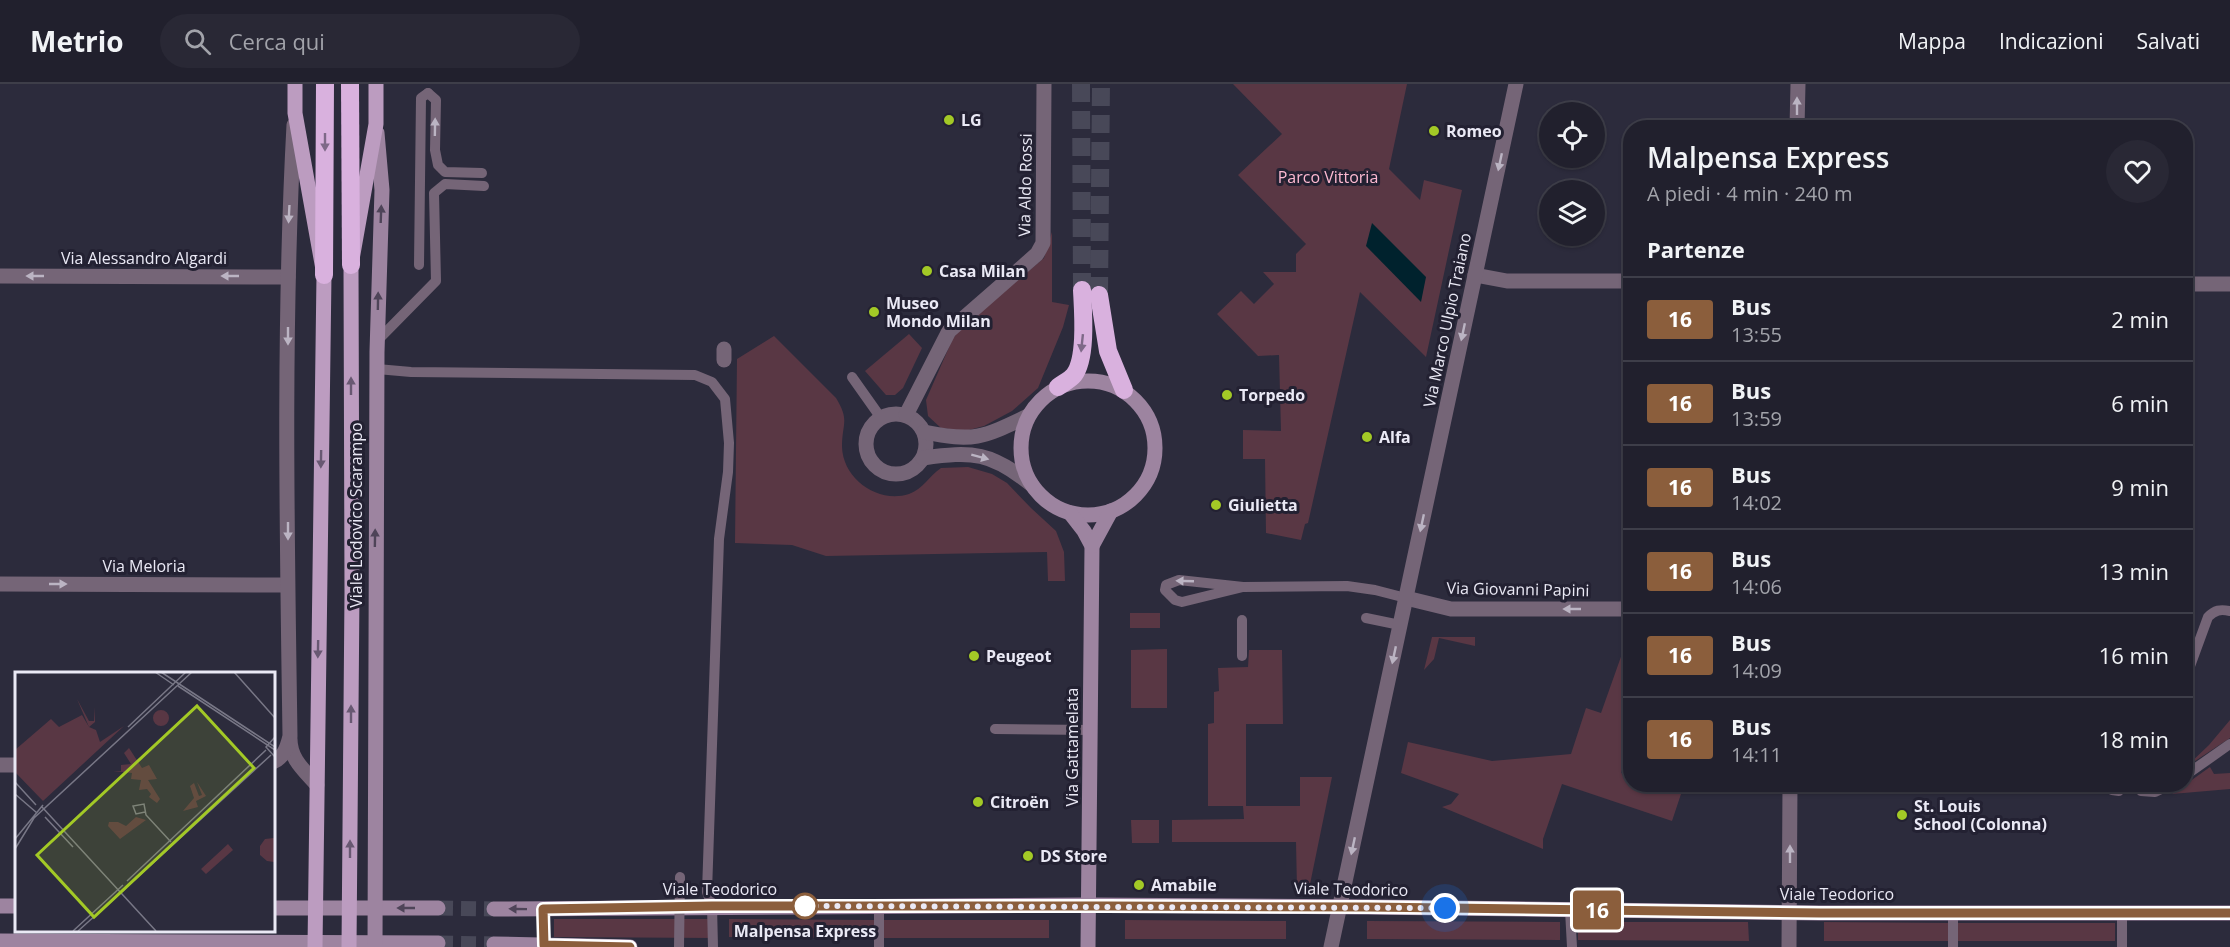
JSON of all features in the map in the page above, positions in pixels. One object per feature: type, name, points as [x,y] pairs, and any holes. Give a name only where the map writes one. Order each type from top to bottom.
[{"type":"highway","points":[[324,275],[325,84]]},
{"type":"highway","name":"Viale Lodovico Scarampo","points":[[350,84],[351,265]]},
{"type":"highway","points":[[1058,387],[1074,375],[1080,363],[1083,329],[1091,292],[1108,351],[1124,390]]},
{"type":"main road","points":[[295,84],[295,113],[324,275],[315,945]]},
{"type":"main road","name":"Viale Lodovico Scarampo","points":[[376,84],[376,124]]},
{"type":"main road","points":[[351,265],[376,124]]},
{"type":"main road","name":"Viale Lodovico Scarampo","points":[[349,945],[352,592],[351,265]]},
{"type":"street","name":"Via Aldo Rossi","points":[[906,415],[949,331],[1040,250],[1043,243],[1044,84]]},
{"type":"street","name":"Via Marco Ulpio Traiano","points":[[1331,947],[1516,84]]},
{"type":"street","points":[[1797,120],[1798,84]]},
{"type":"street","points":[[295,113],[288,233],[290,751],[317,785]]},
{"type":"street","name":"Viale Lodovico Scarampo","points":[[375,945],[377,341],[382,190],[376,124]]},
{"type":"street","points":[[1475,275],[1507,281],[1623,281]]},
{"type":"street","name":"Via Alessandro Algardi","points":[[0,276],[288,277]]},
{"type":"street","points":[[2193,284],[2230,284]]},
{"type":"street","points":[[922,458],[961,453],[982,456],[1008,468],[1032,485],[1043,497],[1070,513],[1091,515],[1111,511],[1130,501],[1145,485],[1154,466],[1156,444],[1151,423],[1141,405],[1124,390],[1108,383],[1092,380],[1074,381],[1058,387],[1041,399],[1028,416],[1022,433],[1021,451],[1024,469],[1032,485]]},
{"type":"street","points":[[889,414],[906,415],[913,419],[924,432],[926,441],[922,458],[917,466],[908,471],[898,474],[888,473],[879,469],[872,462],[867,453],[866,443],[873,424],[880,418],[889,414]]},
{"type":"street","points":[[924,432],[953,438],[978,438],[1028,416]]},
{"type":"street","name":"Via Gattamelata","points":[[1088,947],[1092,546],[1111,511]]},
{"type":"street","points":[[1070,513],[1092,546]]},
{"type":"street","name":"Via Meloria","points":[[0,584],[288,585]]},
{"type":"street","name":"Via Giovanni Papini","points":[[1406,598],[1451,609],[1623,609]]},
{"type":"street","points":[[274,762],[280,759],[287,748],[290,736]]},
{"type":"street","points":[[1789,947],[1790,792]]},
{"type":"street","name":"Viale Teodorico","points":[[494,909],[712,906],[1089,906],[2230,913]]},
{"type":"street","points":[[274,908],[438,908]]},
{"type":"street","points":[[0,941],[119,936],[315,945],[438,943]]},
{"type":"street","points":[[494,944],[630,947]]},
{"type":"lane","points":[[420,265],[421,98],[428,88],[436,100],[435,150],[438,165],[445,172],[482,173]]},
{"type":"lane","points":[[377,341],[436,281],[435,193],[445,184],[484,186]]},
{"type":"lane","points":[[377,369],[411,372],[695,375],[712,382],[725,399],[729,443],[718,551],[707,892],[712,906],[713,947]]},
{"type":"lane","points":[[852,377],[880,418]]},
{"type":"lane","points":[[1243,587],[1182,602],[1175,600],[1166,590],[1166,585],[1179,580],[1243,587],[1347,586],[1406,598]]},
{"type":"lane","points":[[2193,658],[2208,617],[2214,611],[2222,609],[2230,611]]},
{"type":"lane","points":[[1366,618],[1400,625]]},
{"type":"lane","points":[[1242,620],[1242,656]]},
{"type":"lane","points":[[995,729],[1091,730]]},
{"type":"lane","points":[[2193,770],[2230,744]]},
{"type":"lane","points":[[679,947],[680,876]]},
{"type":"lane","points":[[879,906],[879,947]]},
{"type":"lane","points":[[543,909],[544,945]]},
{"type":"lane","points":[[1570,909],[1572,947]]},
{"type":"lane","points":[[1953,912],[1953,947]]},
{"type":"lane","points":[[2122,912],[2122,947]]},
{"type":"green space","name":"Parco Vittoria","points":[[1233,84],[1407,84],[1389,169],[1420,200],[1424,180],[1462,190],[1426,357],[1360,292],[1308,523],[1305,524],[1301,540],[1266,533],[1265,459],[1243,459],[1243,430],[1281,431],[1279,355],[1258,356],[1217,314],[1241,291],[1254,304],[1274,284],[1263,272],[1296,272],[1296,254],[1306,244],[1238,175],[1282,134]]},
{"type":"green space","points":[[1052,232],[1052,302],[1069,305],[1063,327],[1038,388],[1012,411],[984,426],[965,431],[941,428],[928,416],[926,400],[953,338],[962,327],[1044,258]]},
{"type":"green space","points":[[909,334],[922,348],[903,388],[895,395],[886,395],[865,371]]},
{"type":"green space","points":[[774,336],[836,398],[844,417],[842,447],[844,459],[855,479],[874,492],[897,496],[914,492],[941,468],[968,467],[992,474],[1007,483],[1056,531],[1064,552],[1065,581],[1048,581],[1047,552],[826,556],[792,545],[735,543],[737,359]]},
{"type":"green space","points":[[1130,613],[1160,613],[1160,628],[1130,628]]},
{"type":"green space","points":[[1432,637],[1475,637],[1475,646],[1439,638],[1434,659],[1424,670]]},
{"type":"green space","points":[[1167,649],[1167,708],[1131,708],[1131,650]]},
{"type":"green space","points":[[1249,650],[1282,650],[1283,724],[1246,724],[1246,806],[1300,806],[1300,777],[1332,777],[1309,889],[1297,889],[1296,842],[1172,842],[1172,820],[1244,819],[1243,806],[1208,806],[1208,724],[1214,723],[1214,692],[1219,691],[1218,668],[1248,667]]},
{"type":"green space","points":[[1623,651],[1623,766],[1621,773],[1623,774],[1623,792],[1682,792],[1672,821],[1562,784],[1543,839],[1543,849],[1442,807],[1451,804],[1459,794],[1401,773],[1408,742],[1492,761],[1571,754],[1586,708],[1601,713]]},
{"type":"green space","points":[[2230,720],[2230,738],[2193,762]]},
{"type":"green space","points":[[2210,767],[2214,774],[2230,773],[2230,789],[2172,794],[2193,792],[2193,779]]},
{"type":"green space","points":[[1131,820],[1159,820],[1159,843],[1132,843]]},
{"type":"green space","points":[[554,919],[713,919],[713,938],[554,937]]},
{"type":"green space","points":[[729,919],[874,920],[874,938],[729,937]]},
{"type":"green space","points":[[884,920],[1049,920],[1049,938],[884,938]]},
{"type":"green space","points":[[1125,920],[1286,921],[1286,939],[1125,939]]},
{"type":"green space","points":[[1367,921],[1560,922],[1560,940],[1367,939]]},
{"type":"green space","points":[[1578,922],[1748,922],[1749,941],[1578,940]]},
{"type":"green space","points":[[1824,922],[1950,923],[1950,941],[1824,941]]},
{"type":"green space","points":[[1955,923],[2115,923],[2115,941],[1955,941]]},
{"type":"water","points":[[1372,223],[1426,277],[1421,302],[1366,246]]},
{"type":"tunnel","points":[[1081,84],[1082,290]]},
{"type":"tunnel","points":[[1099,295],[1101,84]]},
{"type":"tunnel","points":[[438,908],[494,909]]},
{"type":"tunnel","points":[[438,943],[494,944]]},
{"type":"bus line","name":"16","points":[[630,947],[544,945],[543,909],[712,906],[1106,906],[1820,913],[2230,913]]},
{"type":"place","name":"LG","points":[[949,120]]},
{"type":"place","name":"Romeo","points":[[1434,131]]},
{"type":"place","name":"Casa Milan","points":[[927,271]]},
{"type":"place","name":"Museo Mondo Milan","points":[[874,312]]},
{"type":"place","name":"Torpedo","points":[[1227,395]]},
{"type":"place","name":"Alfa","points":[[1367,437]]},
{"type":"place","name":"Giulietta","points":[[1216,505]]},
{"type":"place","name":"Peugeot","points":[[974,656]]},
{"type":"place","name":"Citroën","points":[[978,802]]},
{"type":"place","name":"St. Louis School (Colonna)","points":[[1902,815]]},
{"type":"place","name":"DS Store","points":[[1028,856]]},
{"type":"place","name":"Amabile","points":[[1139,885]]},
{"type":"place","name":"Malpensa Express","points":[[805,906]]},
{"type":"route","points":[[805,906],[1445,908]]}]
